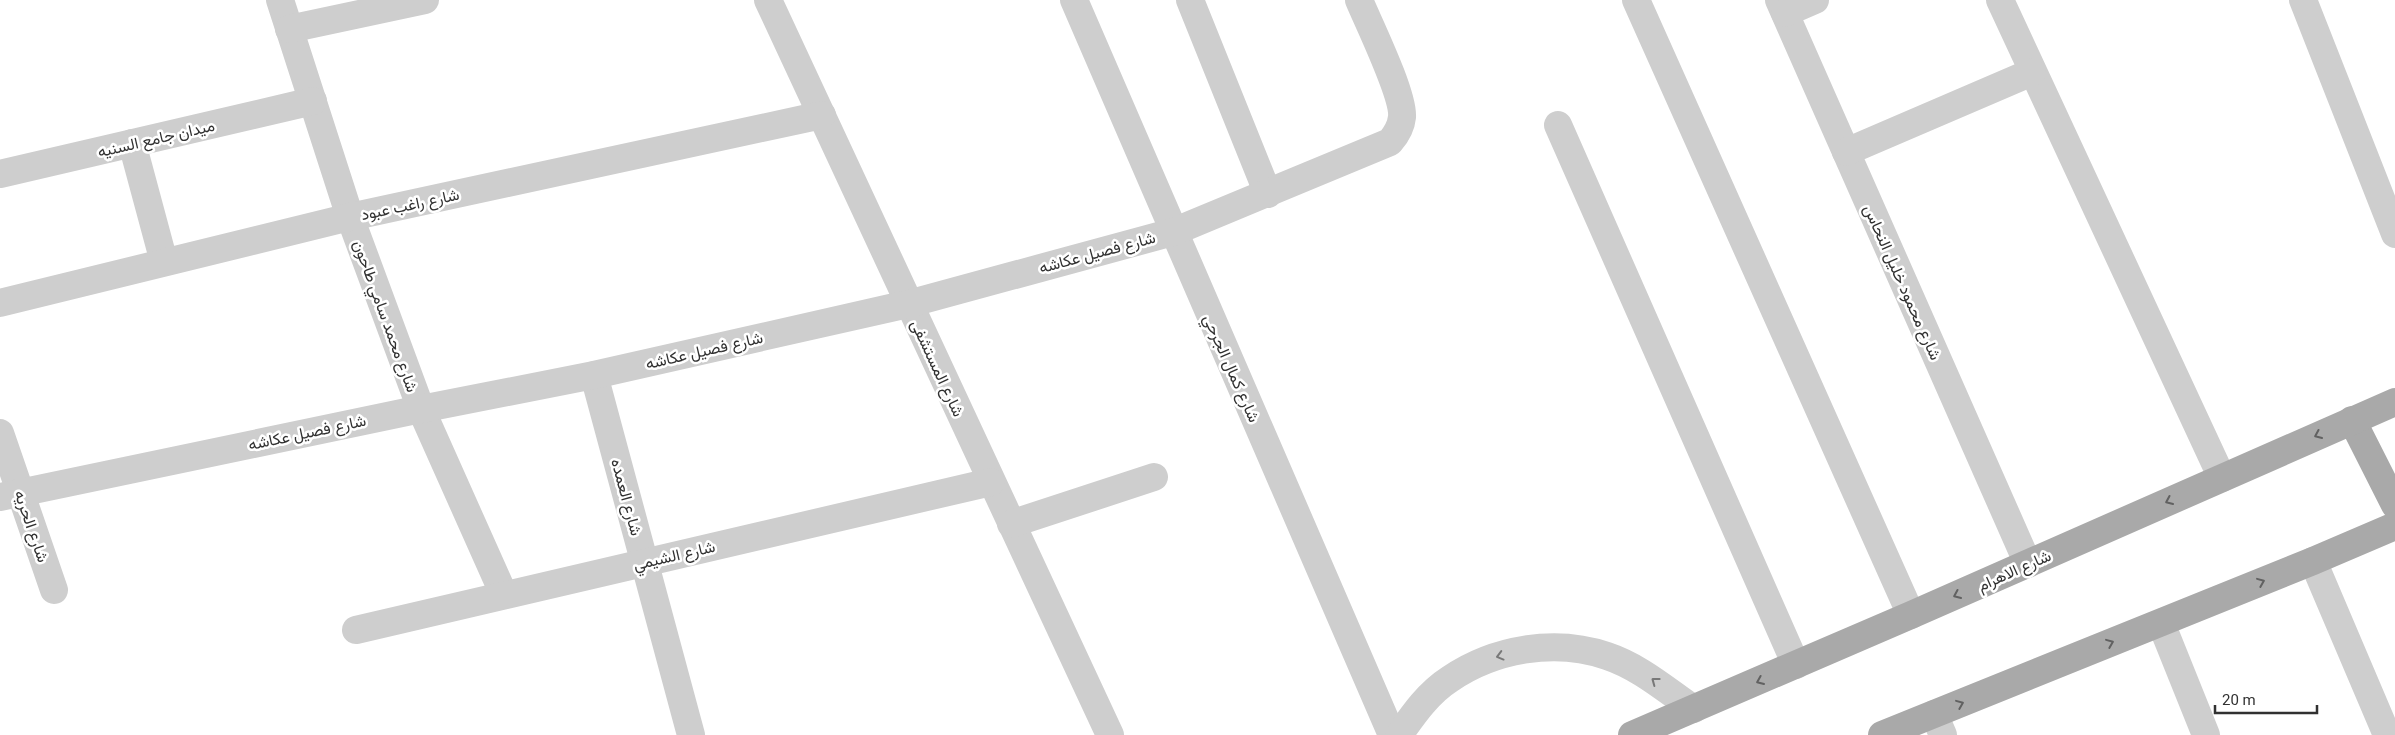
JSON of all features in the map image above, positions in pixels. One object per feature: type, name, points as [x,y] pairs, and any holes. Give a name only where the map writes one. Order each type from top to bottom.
[{"type":"main road","name":"شارع الاهرام","points":[[1632,735],[1694,710],[2395,402]]},
{"type":"main road","points":[[2352,420],[2395,505]]},
{"type":"main road","points":[[1882,735],[1939,724],[2161,623],[2395,526]]},
{"type":"street","name":"شارع محمد سامي طاحون","points":[[280,0],[350,217],[421,408],[504,595]]},
{"type":"street","points":[[290,29],[326,0]]},
{"type":"street","points":[[290,29],[425,0]]},
{"type":"street","name":"شارع المستشفى","points":[[768,0],[1110,735]]},
{"type":"street","name":"شارع كمال الجرحي","points":[[1074,0],[1172,232],[1392,735]]},
{"type":"street","points":[[1190,0],[1268,194]]},
{"type":"street","name":"شارع فصيل عكاشه","points":[[10,495],[421,408],[594,375],[908,304],[1172,232],[1268,194],[1390,142],[1400,126],[1402,108],[1359,0]]},
{"type":"street","points":[[1636,0],[1911,615]]},
{"type":"street","points":[[1782,7],[1815,0]]},
{"type":"street","points":[[2000,0],[2222,478]]},
{"type":"street","points":[[2303,0],[2395,234]]},
{"type":"street","name":"شارع محمود خليل النحاس","points":[[1782,7],[2028,564]]},
{"type":"street","points":[[1846,152],[2032,72]]},
{"type":"street","name":"ميدان جامع السنيه","points":[[0,174],[313,101]]},
{"type":"street","name":"شارع راغب عبود","points":[[0,303],[350,217],[822,116]]},
{"type":"street","points":[[1558,124],[1796,665]]},
{"type":"street","points":[[132,143],[164,262]]},
{"type":"street","name":"شارع العمده","points":[[594,375],[691,735]]},
{"type":"street","name":"شارع الحريه","points":[[0,434],[10,495],[54,590]]},
{"type":"street","points":[[1011,524],[1154,477]]},
{"type":"street","name":"شارع الشيمي","points":[[356,630],[992,482]]},
{"type":"street","points":[[2313,561],[2388,735]]},
{"type":"street","points":[[2161,623],[2206,735]]},
{"type":"street","points":[[1398,735],[1418,707],[1449,679],[1485,660],[1525,649],[1566,648],[1606,656],[1644,673],[1694,710]]}]
